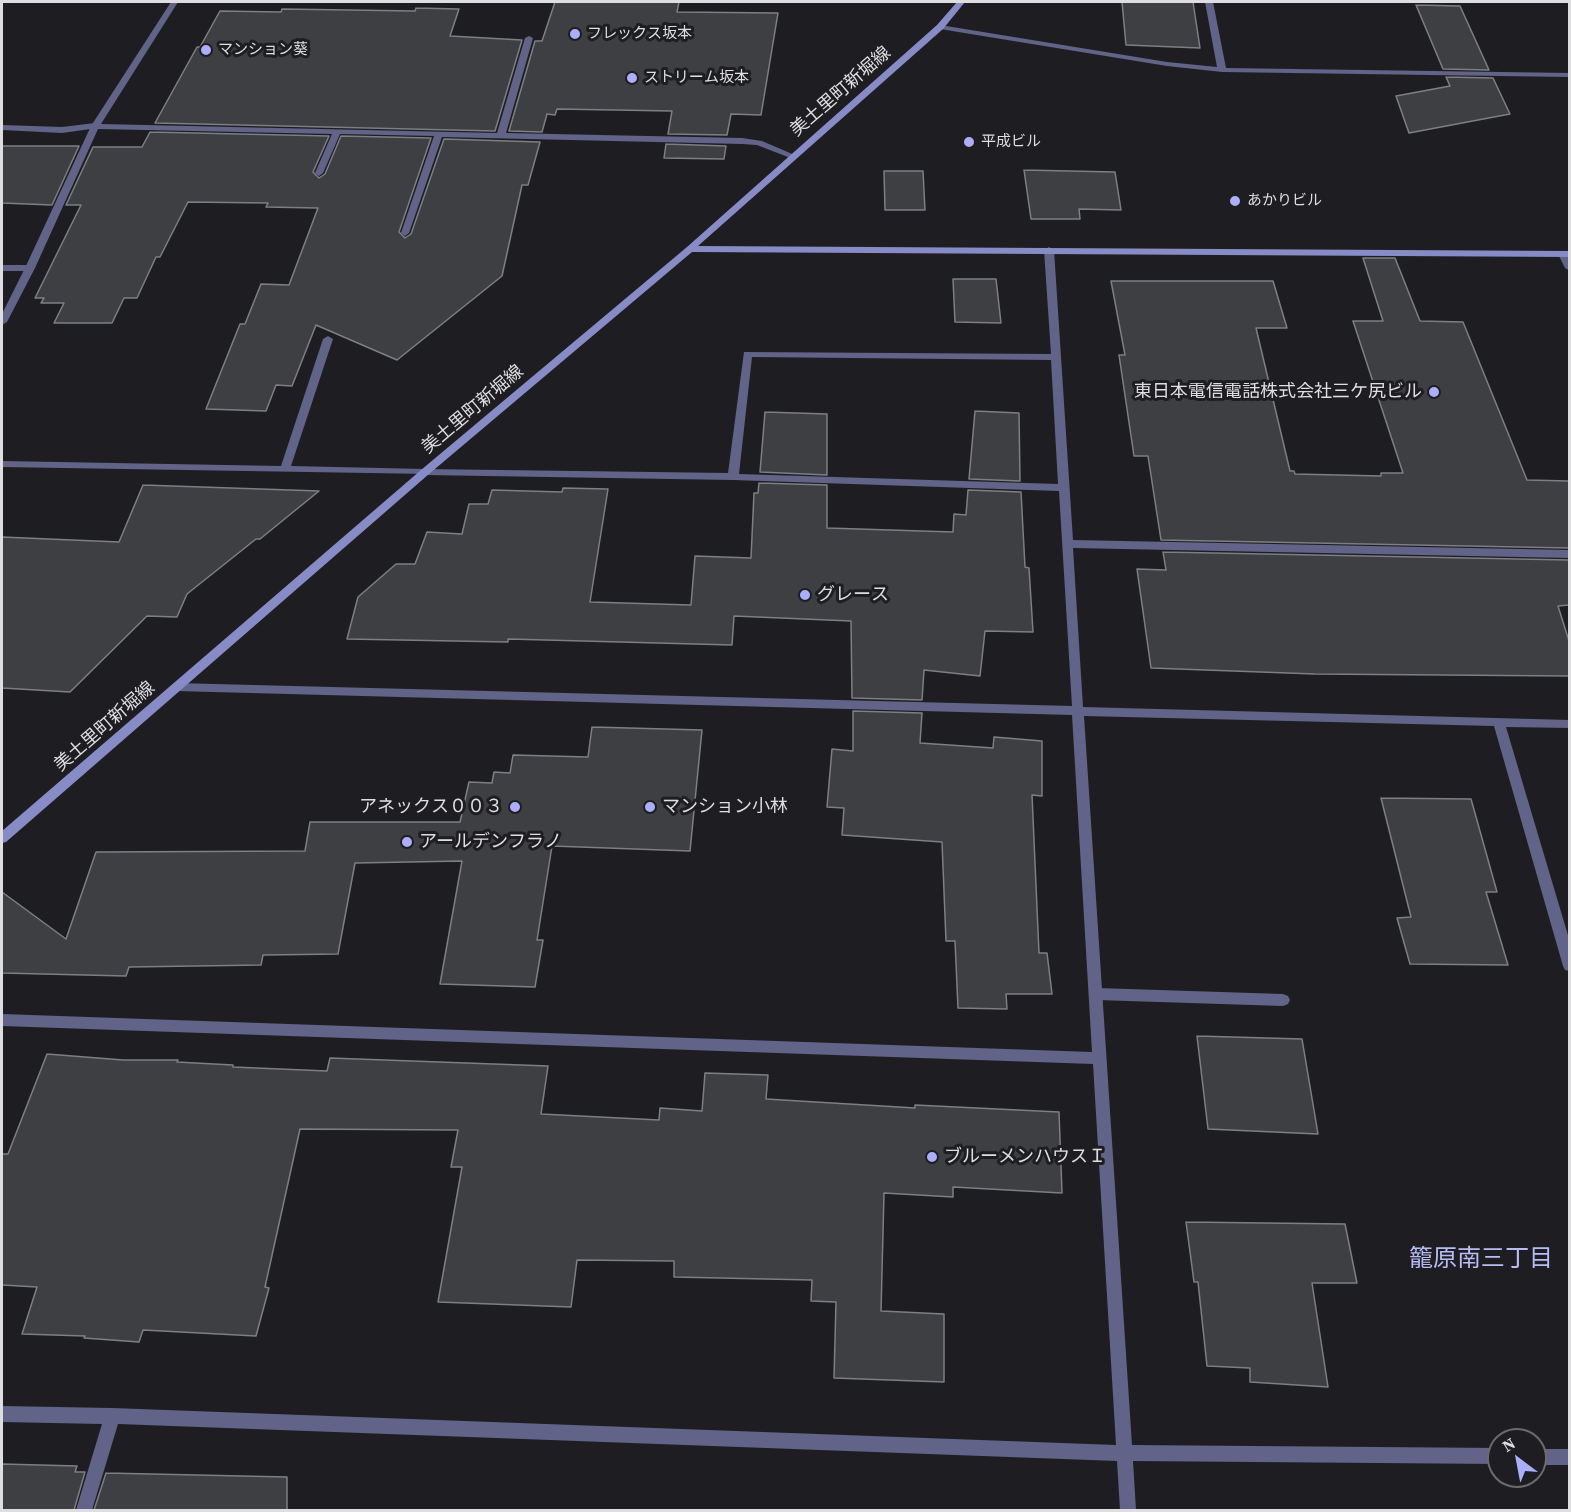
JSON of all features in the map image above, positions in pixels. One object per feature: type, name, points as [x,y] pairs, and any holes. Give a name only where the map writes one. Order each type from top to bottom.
[{"type":"main road","name":"美土里町新堀線","points":[[2,838],[425,472],[690,249],[940,27],[961,2]]},
{"type":"main road","points":[[690,249],[1566,254]]},
{"type":"street","points":[[2,322],[30,268],[95,126],[174,2]]},
{"type":"street","points":[[1209,2],[1222,70]]},
{"type":"street","points":[[940,27],[1167,64],[1222,70],[1569,75]]},
{"type":"street","points":[[501,135],[529,38]]},
{"type":"street","points":[[2,128],[62,130],[95,126],[742,141],[759,143],[793,156]]},
{"type":"street","points":[[319,173],[337,132]]},
{"type":"street","points":[[405,233],[439,134]]},
{"type":"street","points":[[1050,250],[1128,1510]]},
{"type":"street","points":[[1566,254],[1569,268]]},
{"type":"street","points":[[2,268],[30,268]]},
{"type":"street","points":[[285,469],[328,339]]},
{"type":"street","points":[[733,477],[747,354],[1056,357]]},
{"type":"street","points":[[2,464],[733,477],[1064,488]]},
{"type":"street","points":[[1069,544],[1569,554]]},
{"type":"street","points":[[176,687],[1569,724]]},
{"type":"street","points":[[1499,723],[1569,966]]},
{"type":"street","points":[[1097,994],[1283,1000]]},
{"type":"street","points":[[2,1020],[1101,1058]]},
{"type":"street","points":[[2,1414],[112,1416],[1125,1453],[1487,1456]]},
{"type":"street","points":[[84,1510],[112,1416]]},
{"type":"street","points":[[1547,1457],[1569,1457]]},
{"type":"building","points":[[555,2],[679,2],[677,12],[778,13],[761,115],[731,114],[727,135],[668,134],[672,111],[557,109],[555,115],[547,114],[542,132],[509,131],[535,41],[542,41]]},
{"type":"building","points":[[1122,2],[1193,2],[1200,48],[1126,45]]},
{"type":"building","points":[[1416,5],[1460,6],[1489,70],[1443,69]]},
{"type":"building","points":[[416,8],[459,9],[450,36],[522,40],[495,131],[155,123],[197,47],[200,47],[220,11],[281,12],[282,9],[415,11]]},
{"type":"building","points":[[1446,77],[1493,78],[1510,114],[1409,133],[1396,96],[1450,86]]},
{"type":"building","points":[[150,132],[329,136],[313,172],[319,178],[325,174],[341,136],[431,138],[399,232],[405,238],[411,234],[444,139],[540,142],[528,185],[522,185],[502,276],[397,360],[316,325],[292,386],[276,385],[266,411],[206,409],[240,324],[245,324],[261,284],[289,285],[318,208],[266,207],[268,203],[188,202],[160,257],[156,257],[137,298],[124,298],[112,323],[54,323],[64,303],[41,303],[44,298],[35,298],[81,205],[66,205],[93,147],[142,147]]},
{"type":"building","points":[[666,144],[726,146],[724,159],[664,158]]},
{"type":"building","points":[[2,146],[79,146],[52,205],[2,203]]},
{"type":"building","points":[[1024,170],[1115,172],[1121,210],[1079,209],[1080,219],[1031,219]]},
{"type":"building","points":[[884,171],[923,171],[925,210],[885,210]]},
{"type":"building","points":[[1363,258],[1395,258],[1420,321],[1463,322],[1527,480],[1569,481],[1569,548],[1161,540],[1148,456],[1134,456],[1119,355],[1125,355],[1111,281],[1273,281],[1287,328],[1256,328],[1290,471],[1294,471],[1295,474],[1381,476],[1381,473],[1403,473],[1353,321],[1383,321]]},
{"type":"building","points":[[953,279],[996,279],[1001,323],[955,322]]},
{"type":"building","points":[[975,411],[1019,413],[1020,481],[969,479]]},
{"type":"building","points":[[765,412],[827,414],[827,475],[760,472]]},
{"type":"building","points":[[759,483],[827,485],[827,528],[953,532],[954,514],[966,515],[968,490],[1021,492],[1025,567],[1029,568],[1033,632],[985,631],[980,676],[924,670],[922,700],[852,698],[851,621],[734,616],[732,645],[508,639],[508,642],[347,639],[358,597],[396,564],[415,564],[427,532],[462,534],[469,504],[488,504],[492,490],[562,492],[563,488],[608,489],[590,602],[691,605],[695,556],[751,558],[754,493],[758,493]]},
{"type":"building","points":[[143,485],[319,491],[187,594],[177,617],[147,616],[70,692],[2,688],[2,537],[119,542]]},
{"type":"building","points":[[1163,552],[1569,560],[1569,605],[1558,606],[1569,641],[1569,676],[1315,674],[1151,668],[1137,569],[1166,570]]},
{"type":"building","points":[[853,711],[922,713],[920,743],[993,748],[994,737],[1042,741],[1042,796],[1032,795],[1039,953],[1047,953],[1052,994],[1006,994],[1007,1009],[958,1008],[955,941],[946,941],[942,842],[842,835],[844,808],[827,807],[832,749],[853,751]]},
{"type":"building","points":[[592,727],[702,730],[690,851],[552,846],[537,940],[543,940],[535,987],[440,984],[462,861],[355,863],[338,954],[263,955],[261,965],[129,967],[126,976],[2,973],[2,892],[66,939],[96,852],[305,851],[310,822],[460,822],[469,782],[492,783],[494,772],[510,773],[513,755],[588,757]]},
{"type":"building","points":[[1381,798],[1471,799],[1497,892],[1486,892],[1508,965],[1410,964],[1397,918],[1411,917]]},
{"type":"building","points":[[1197,1036],[1302,1039],[1318,1134],[1208,1129]]},
{"type":"building","points":[[47,1054],[123,1060],[178,1060],[177,1062],[233,1065],[233,1067],[327,1071],[330,1058],[548,1066],[541,1114],[659,1120],[660,1108],[702,1111],[705,1073],[768,1075],[766,1099],[915,1108],[915,1105],[1059,1112],[1062,1193],[953,1187],[953,1197],[884,1193],[881,1311],[944,1314],[944,1382],[834,1378],[836,1302],[811,1301],[812,1280],[674,1277],[674,1261],[577,1260],[571,1307],[438,1302],[462,1167],[451,1167],[458,1130],[300,1129],[265,1287],[269,1288],[256,1336],[143,1330],[139,1342],[84,1338],[85,1336],[22,1334],[37,1287],[2,1285],[2,1154],[8,1154]]},
{"type":"building","points":[[1186,1222],[1345,1224],[1357,1283],[1312,1283],[1328,1387],[1250,1382],[1250,1368],[1207,1366],[1198,1282],[1194,1282]]},
{"type":"building","points":[[2,1464],[77,1466],[75,1472],[85,1472],[74,1510],[2,1510]]},
{"type":"building","points":[[106,1473],[287,1477],[287,1510],[94,1510]]},
{"type":"place","name":"フレックス坂本","points":[[575,34]]},
{"type":"place","name":"マンション葵","points":[[206,50]]},
{"type":"place","name":"ストリーム坂本","points":[[632,78]]},
{"type":"place","name":"平成ビル","points":[[969,142]]},
{"type":"place","name":"あかりビル","points":[[1235,201]]},
{"type":"place","name":"東日本電信電話株式会社三ケ尻ビル","points":[[1434,392]]},
{"type":"place","name":"グレース","points":[[805,595]]},
{"type":"place","name":"アネックス００３","points":[[515,807]]},
{"type":"place","name":"マンション小林","points":[[650,807]]},
{"type":"place","name":"アールデンフラノ","points":[[407,842]]},
{"type":"place","name":"ブルーメンハウスＩ","points":[[932,1157]]},
{"type":"district","name":"籠原南三丁目","points":[[1481,1260]]}]
